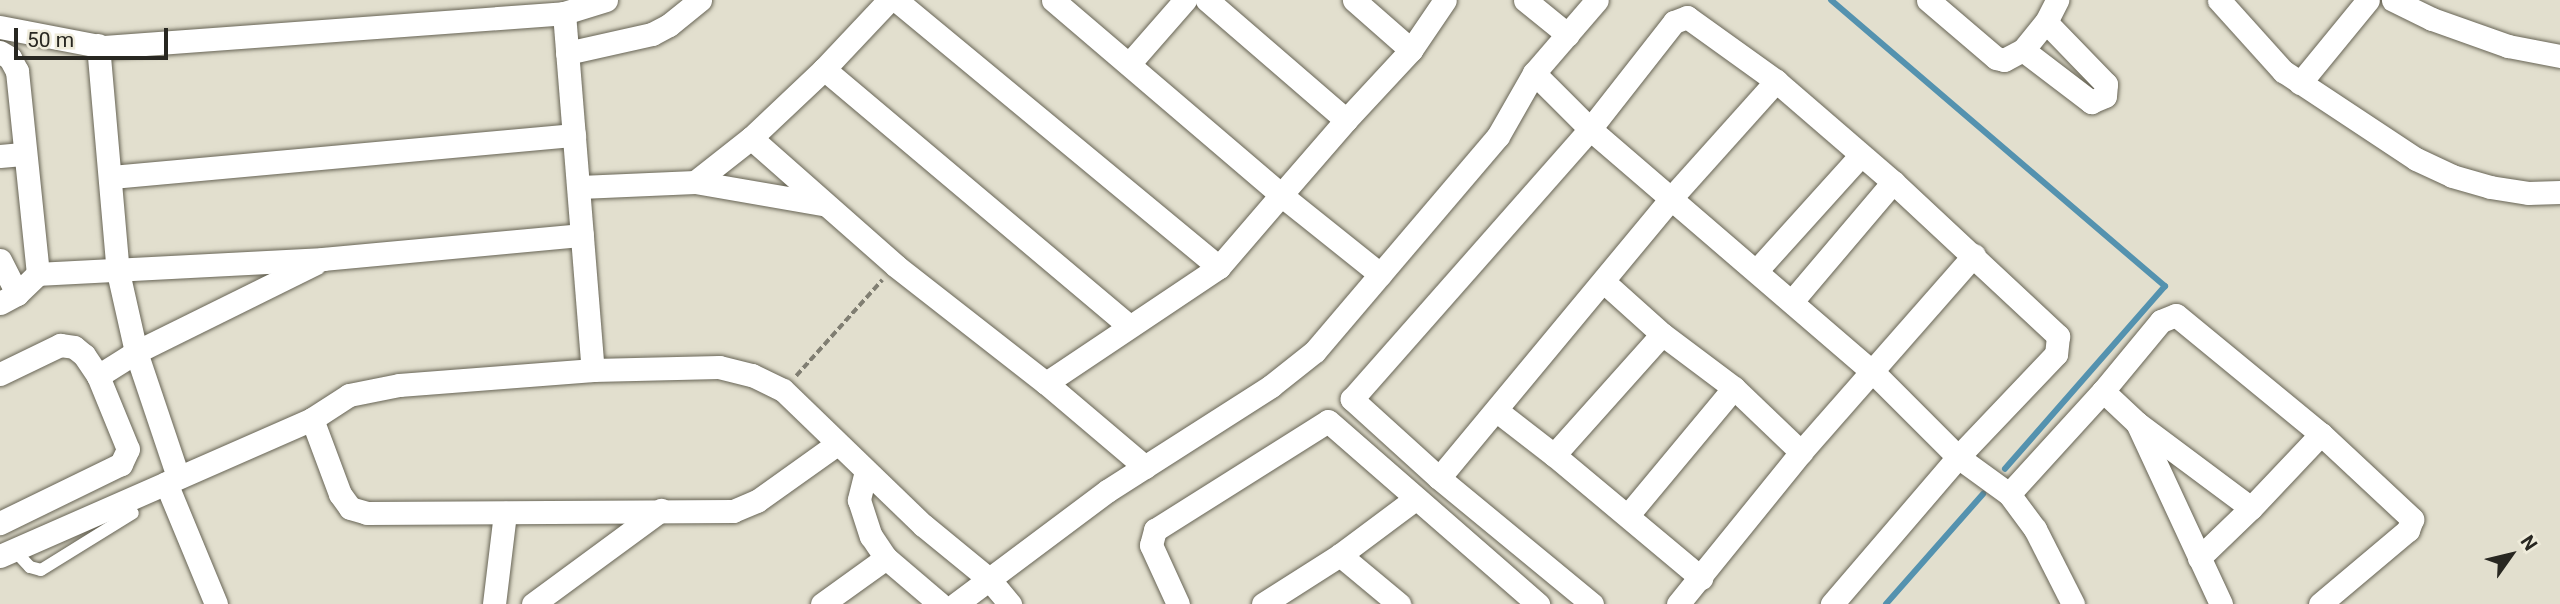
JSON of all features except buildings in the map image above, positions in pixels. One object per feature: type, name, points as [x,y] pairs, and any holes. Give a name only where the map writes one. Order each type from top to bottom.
[{"type":"street","points":[[0,27],[98,46],[564,13],[606,0]]},
{"type":"street","points":[[567,53],[652,34],[700,0]]},
{"type":"street","points":[[695,181],[751,138],[824,69],[889,0]]},
{"type":"street","points":[[896,0],[1219,267]]},
{"type":"street","points":[[1053,0],[1281,195],[1380,274]]},
{"type":"street","points":[[1129,64],[1185,0]]},
{"type":"street","points":[[1208,0],[1346,120]]},
{"type":"street","points":[[1354,0],[1411,50]]},
{"type":"street","points":[[1046,383],[1128,325],[1219,267],[1346,120],[1411,50],[1445,0]]},
{"type":"street","points":[[1525,0],[1568,34]]},
{"type":"street","points":[[956,604],[1107,491],[1296,367],[1315,351],[1498,136],[1534,73],[1597,0]]},
{"type":"street","points":[[1927,0],[1996,58],[2009,59],[2023,50],[2046,22],[2057,0]]},
{"type":"street","points":[[2219,0],[2267,54],[2300,83],[2416,159],[2452,176],[2490,187],[2528,193],[2560,192]]},
{"type":"street","points":[[2300,83],[2368,0]]},
{"type":"street","points":[[2393,0],[2432,19],[2508,46],[2560,56]]},
{"type":"street","points":[[564,13],[593,370]]},
{"type":"street","points":[[1592,604],[1440,478],[1352,400],[1590,129],[1674,22],[1683,17],[1694,19],[1776,81],[1893,182],[2056,332],[2060,346],[2056,354],[1958,457],[1832,604]]},
{"type":"street","points":[[2023,50],[2088,100],[2097,102],[2105,96],[2106,84],[2046,22]]},
{"type":"street","points":[[98,46],[112,177],[118,272],[136,352],[172,480],[216,604]]},
{"type":"street","points":[[0,52],[10,58],[17,71],[38,274]]},
{"type":"street","points":[[824,69],[1128,325]]},
{"type":"street","points":[[1534,73],[1590,129],[1793,300],[1874,373],[1958,457],[2009,494],[2035,529],[2073,604]]},
{"type":"street","points":[[1440,478],[1672,197],[1776,81]]},
{"type":"street","points":[[112,177],[573,135]]},
{"type":"street","points":[[751,138],[895,266],[1046,383],[1145,467]]},
{"type":"street","points":[[0,156],[25,154]]},
{"type":"street","points":[[1757,270],[1861,155]]},
{"type":"street","points":[[580,187],[695,181],[824,204]]},
{"type":"street","points":[[1793,300],[1893,182]]},
{"type":"street","points":[[0,260],[8,298],[38,274],[118,272],[323,259],[582,235]]},
{"type":"street","points":[[1678,604],[1801,452],[1874,373],[1974,256]]},
{"type":"street","points":[[98,376],[136,352],[323,259]]},
{"type":"street","points":[[1604,282],[1662,334],[1734,388],[1801,452]]},
{"type":"street","points":[[2009,494],[2103,391],[2161,321],[2176,315],[2321,434],[2412,519],[2408,530],[2320,604]]},
{"type":"street","points":[[1554,454],[1662,334]]},
{"type":"street","points":[[0,374],[60,345],[80,350],[98,376],[127,442],[125,459],[0,523]]},
{"type":"street","points":[[7,553],[312,419],[349,395],[399,384],[593,370],[719,367],[752,375],[783,390],[923,525],[989,579],[1010,604]]},
{"type":"street","points":[[1628,515],[1734,388]]},
{"type":"street","points":[[2103,391],[2137,423],[2251,508]]},
{"type":"street","points":[[1497,411],[1554,454],[1701,578]]},
{"type":"street","points":[[312,419],[340,494],[351,508],[359,512],[740,510],[757,501],[837,444]]},
{"type":"street","points":[[1178,604],[1151,545],[1155,530],[1328,421],[1538,604]]},
{"type":"street","points":[[2137,423],[2221,604]]},
{"type":"street","points":[[2199,558],[2321,434]]},
{"type":"street","points":[[866,471],[859,500],[871,536],[886,558],[940,604]]},
{"type":"street","points":[[1263,604],[1340,555],[1415,499]]},
{"type":"street","points":[[533,604],[661,510]]},
{"type":"street","points":[[494,604],[505,513]]},
{"type":"street","points":[[1340,555],[1398,604]]},
{"type":"street","points":[[822,604],[886,558]]},
{"type":"lane","points":[[7,553],[30,567],[41,570],[133,513]]},
{"type":"path","points":[[783,390],[895,266]]},
{"type":"waterway","points":[[1831,0],[2165,286],[2005,469]]},
{"type":"waterway","points":[[1886,604],[1983,494]]}]
